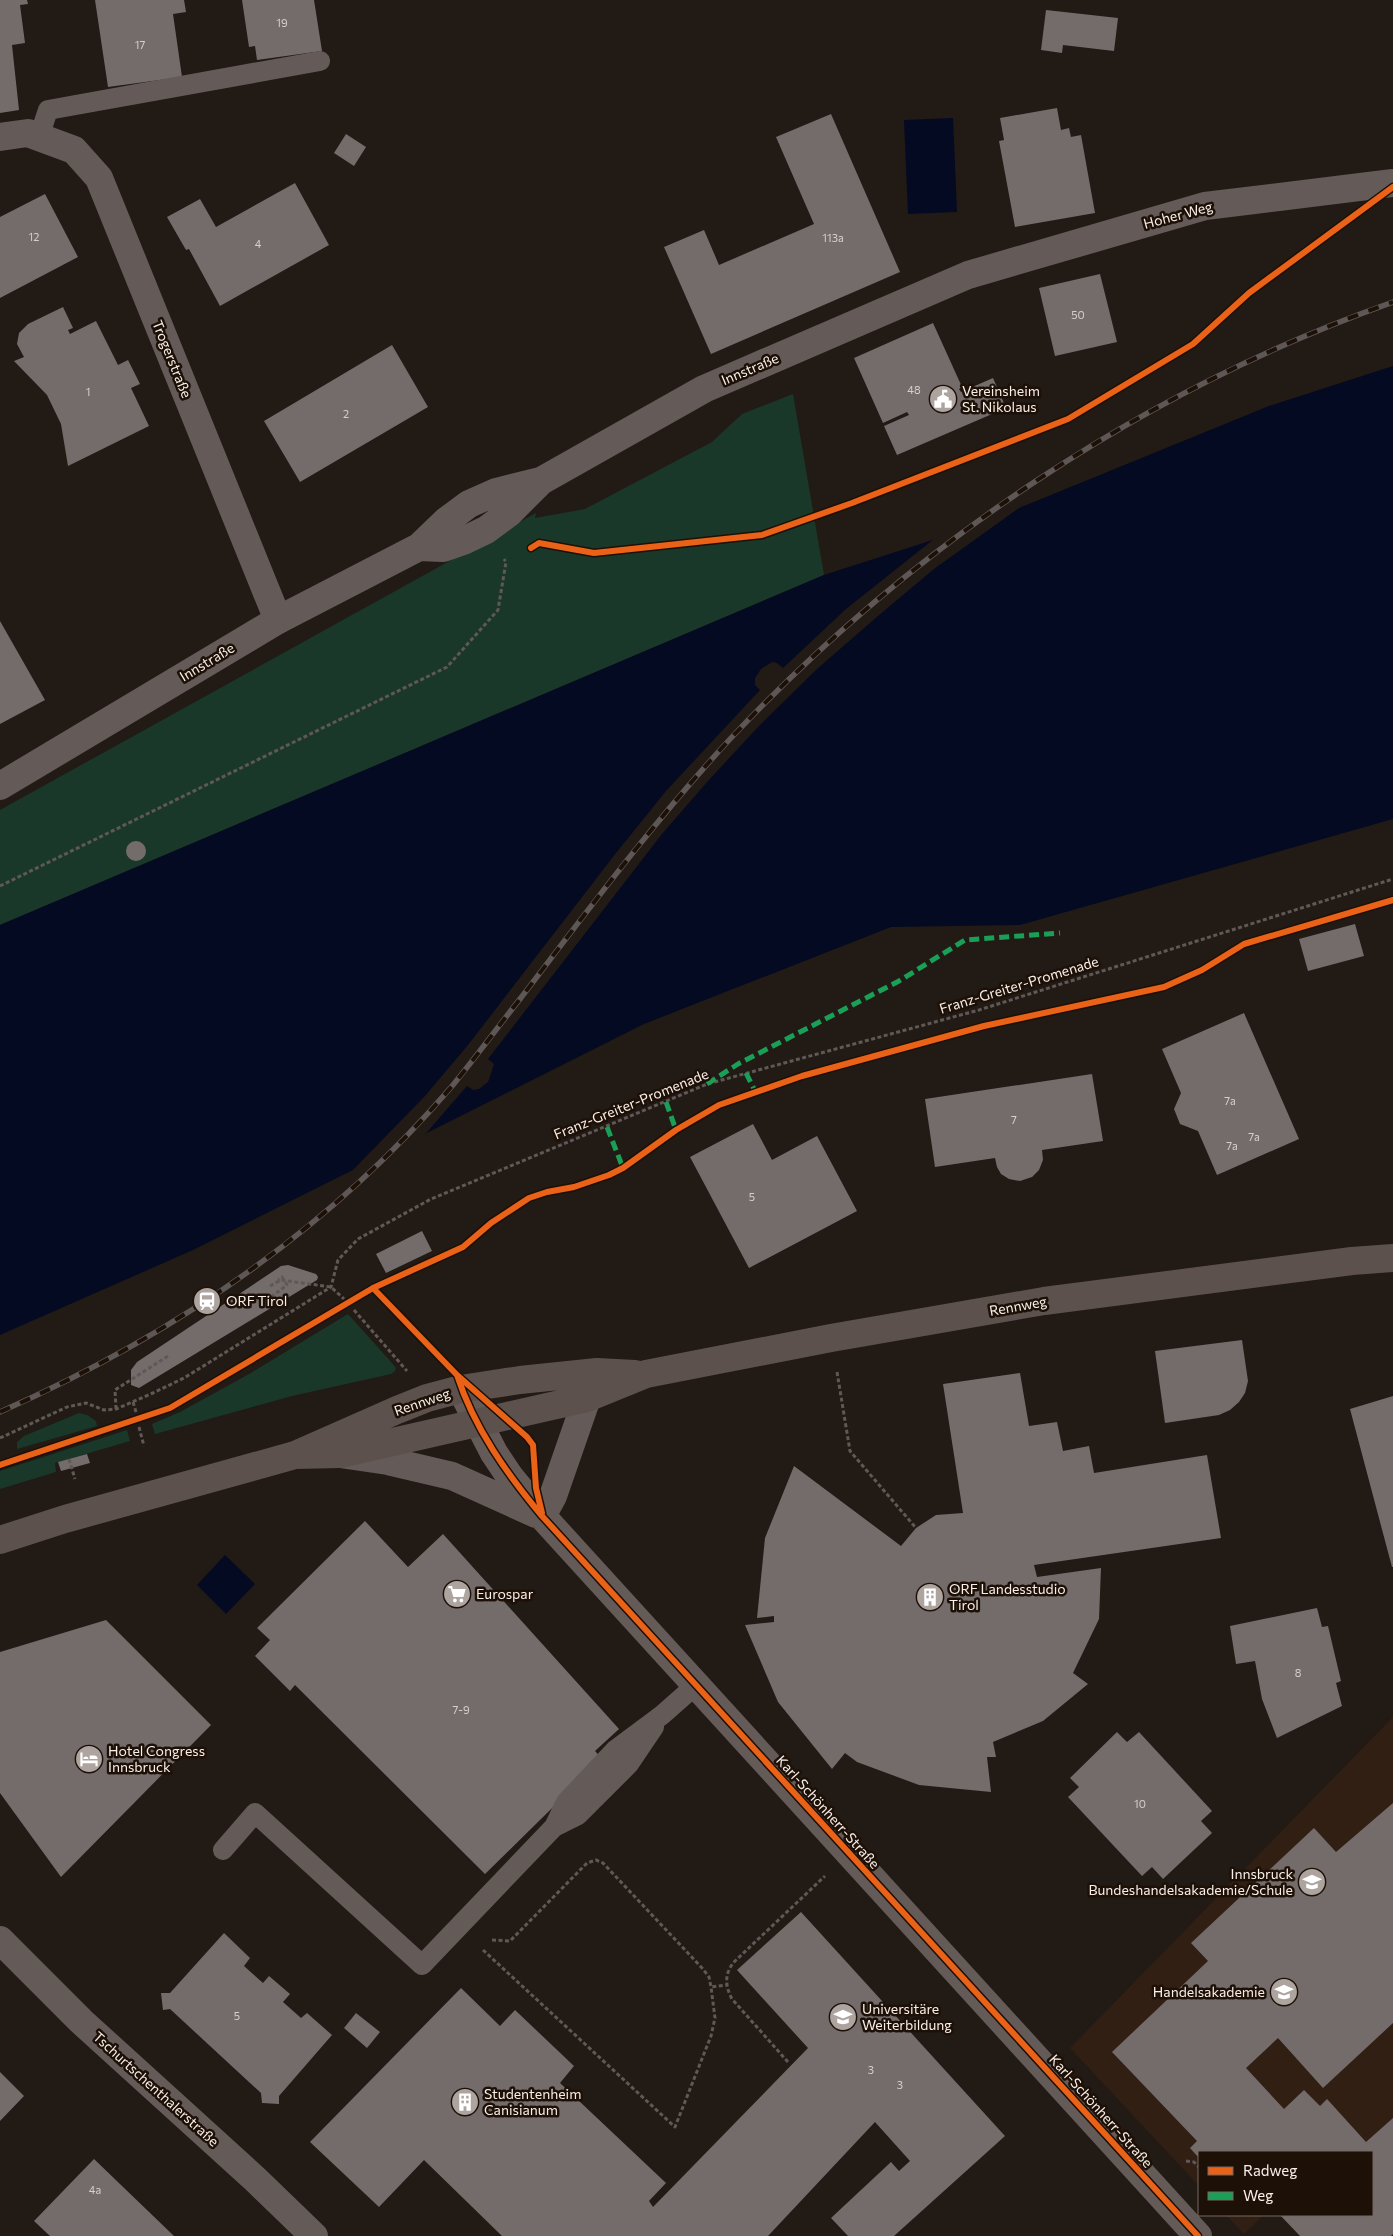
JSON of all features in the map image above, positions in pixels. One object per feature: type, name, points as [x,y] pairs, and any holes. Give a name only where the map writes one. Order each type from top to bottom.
[{"type":"main road","name":"Rennweg","points":[[295,1454],[340,1454],[587,1398],[646,1374],[831,1338],[1044,1301],[1352,1261],[1393,1258]]},
{"type":"main road","name":"Rennweg","points":[[0,1540],[65,1519],[295,1454],[397,1410],[428,1398],[462,1389],[520,1380],[597,1372],[646,1374]]},
{"type":"street","points":[[0,137],[34,135]]},
{"type":"street","name":"Trogerstraße","points":[[34,135],[74,150],[99,178],[278,620]]},
{"type":"street","name":"Hoher Weg","points":[[968,275],[1205,206],[1393,183]]},
{"type":"street","name":"Innstraße","points":[[0,786],[278,620],[419,547],[446,520],[469,504],[496,492],[541,481],[704,389],[968,275]]},
{"type":"street","name":"Karl-Schönherr-Straße","points":[[462,1389],[510,1477],[542,1516],[1198,2236]]},
{"type":"street","points":[[542,1516],[553,1496],[587,1398]]},
{"type":"street","name":"Karl-Schönherr-Straße","points":[[340,1454],[452,1476],[542,1516]]},
{"type":"street","name":"Tschurtschenthalerstraße","points":[[0,1940],[81,2021],[256,2180],[314,2236]]},
{"type":"lane","points":[[34,135],[48,110],[320,61]]},
{"type":"lane","points":[[223,1850],[255,1813],[422,1965],[554,1827],[566,1802],[615,1750],[662,1715],[696,1685]]},
{"type":"path","points":[[531,548],[539,543],[594,553],[762,535],[852,503],[1068,419],[1193,344],[1250,293],[1346,222]]},
{"type":"path","points":[[0,886],[446,667],[498,610],[506,562]]},
{"type":"path","points":[[271,1297],[288,1285],[282,1277],[270,1286],[281,1280],[289,1281],[306,1284],[331,1287],[344,1299]]},
{"type":"path","points":[[0,1438],[67,1407],[86,1403],[104,1410],[116,1409],[133,1402],[184,1378],[331,1287]]},
{"type":"path","points":[[354,1310],[402,1366]]},
{"type":"path","points":[[116,1409],[115,1390],[168,1356]]},
{"type":"path","points":[[839,1380],[850,1451],[916,1528]]},
{"type":"path","points":[[133,1402],[136,1415],[145,1416]]},
{"type":"path","points":[[139,1427],[144,1446]]},
{"type":"path","points":[[69,1459],[76,1479]]},
{"type":"path","points":[[788,2062],[732,2000],[726,1978],[731,1965],[849,1854]]},
{"type":"path","points":[[483,1950],[675,2127],[712,2036],[715,2018],[709,1977],[603,1863],[596,1860],[587,1863],[510,1941],[492,1940]]},
{"type":"path","points":[[711,1987],[727,1985]]},
{"type":"path","points":[[1186,2161],[1194,2162],[1198,2166]]},
{"type":"shaded area","name":"Innsbruck Bundeshandelsakademie/Schule","points":[[1393,1717],[1393,2236],[1300,2236],[1281,2216],[1373,2216],[1373,2151],[1198,2151],[1198,2185],[1070,2048]]},
{"type":"shaded area","points":[[1227,2216],[1263,2216],[1244,2234]]},
{"type":"green space","points":[[793,394],[824,575],[0,925],[0,810],[536,513],[535,518],[585,509],[712,442],[742,414]]},
{"type":"green space","points":[[348,1314],[392,1363],[396,1368],[395,1371],[391,1374],[292,1396],[155,1434],[152,1424],[180,1412],[249,1374]]},
{"type":"green space","points":[[79,1413],[87,1415],[96,1421],[97,1426],[17,1449],[17,1442],[24,1436]]},
{"type":"green space","points":[[127,1430],[130,1441],[55,1463],[56,1472],[0,1489],[0,1471]]},
{"type":"water","points":[[953,118],[957,212],[908,214],[904,120]]},
{"type":"water","points":[[1393,366],[1393,819],[1020,925],[891,927],[644,1024],[193,1250],[0,1335],[0,925],[824,575],[970,528],[1269,406]]},
{"type":"water","points":[[225,1555],[255,1584],[226,1614],[197,1585]]},
{"type":"pier","points":[[1029,501],[934,569],[817,669],[759,726],[662,834],[488,1059],[494,1064],[488,1082],[479,1089],[473,1090],[467,1086],[422,1138],[348,1175],[425,1096],[468,1045],[666,791],[760,690],[755,685],[755,678],[761,669],[772,662],[777,663],[783,668],[846,609],[939,535],[970,525]]},
{"type":"building","points":[[0,0],[27,0],[28,4],[20,5],[25,43],[12,45],[19,110],[0,113]]},
{"type":"building","points":[[95,0],[184,0],[186,12],[173,14],[182,77],[108,87]]},
{"type":"building","points":[[242,0],[314,0],[322,51],[257,60],[255,46],[249,47]]},
{"type":"building","points":[[1046,10],[1118,18],[1114,51],[1063,45],[1062,53],[1041,50]]},
{"type":"building","points":[[1057,108],[1061,130],[1069,128],[1071,137],[1081,135],[1095,213],[1015,227],[999,141],[1004,140],[1000,118]]},
{"type":"building","points":[[831,114],[900,272],[711,354],[664,247],[704,230],[719,265],[814,224],[776,137]]},
{"type":"building","points":[[346,134],[366,147],[354,166],[334,153]]},
{"type":"building","points":[[295,183],[329,245],[220,306],[189,249],[186,250],[167,217],[200,199],[216,227]]},
{"type":"building","points":[[45,194],[78,257],[0,298],[0,217]]},
{"type":"building","points":[[1100,274],[1117,342],[1055,356],[1039,288]]},
{"type":"building","points":[[63,307],[73,328],[68,330],[70,334],[96,321],[118,365],[128,360],[140,384],[131,388],[149,426],[68,466],[61,424],[47,395],[14,361],[24,357],[17,344],[19,333],[28,324]]},
{"type":"building","points":[[933,323],[962,387],[959,389],[961,392],[993,378],[1006,408],[897,455],[884,426],[909,415],[907,412],[883,423],[854,358]]},
{"type":"building","points":[[392,345],[428,407],[300,482],[264,421]]},
{"type":"building","points":[[0,621],[45,700],[0,724]]},
{"type":"building","points":[[136,841],[143,844],[146,851],[143,858],[136,861],[129,858],[126,851],[129,844]]},
{"type":"building","points":[[1355,924],[1364,956],[1308,971],[1299,939]]},
{"type":"building","points":[[1244,1013],[1299,1139],[1217,1175],[1198,1131],[1180,1124],[1174,1109],[1181,1093],[1162,1049]]},
{"type":"building","points":[[1092,1074],[1103,1141],[1042,1150],[1043,1160],[1039,1170],[1032,1177],[1020,1181],[1009,1179],[1001,1174],[995,1158],[935,1167],[925,1099]]},
{"type":"building","points":[[753,1124],[772,1160],[817,1136],[857,1211],[749,1268],[690,1157]]},
{"type":"building","points":[[422,1231],[432,1251],[386,1273],[376,1254]]},
{"type":"building","points":[[288,1265],[316,1274],[317,1280],[139,1388],[131,1385],[131,1370],[137,1362],[281,1266]]},
{"type":"building","points":[[1242,1340],[1248,1381],[1245,1393],[1239,1402],[1230,1410],[1219,1415],[1165,1423],[1155,1351]]},
{"type":"building","name":"ORF Landesstudio Tirol","points":[[1020,1373],[1029,1426],[1057,1422],[1063,1451],[1089,1446],[1094,1473],[1207,1455],[1221,1538],[1034,1565],[1037,1577],[1101,1568],[1099,1619],[1073,1673],[1088,1684],[1043,1721],[993,1742],[996,1757],[987,1757],[991,1792],[919,1785],[857,1762],[845,1753],[832,1769],[778,1702],[745,1625],[774,1622],[774,1616],[757,1618],[765,1538],[794,1466],[901,1546],[916,1528],[936,1515],[963,1513],[943,1384]]},
{"type":"building","points":[[1393,1396],[1393,1567],[1392,1567],[1350,1409]]},
{"type":"building","points":[[87,1454],[90,1463],[61,1471],[58,1462]]},
{"type":"building","points":[[365,1521],[408,1567],[443,1534],[619,1729],[595,1751],[602,1759],[485,1874],[295,1685],[290,1691],[255,1656],[270,1640],[257,1628]]},
{"type":"building","points":[[1317,1608],[1322,1627],[1328,1626],[1341,1681],[1336,1683],[1342,1706],[1277,1738],[1262,1699],[1255,1661],[1236,1664],[1230,1626]]},
{"type":"building","name":"Hotel Congress Innsbruck","points":[[106,1620],[211,1725],[61,1877],[0,1793],[0,1652]]},
{"type":"building","points":[[1117,1732],[1127,1742],[1139,1732],[1212,1811],[1201,1821],[1212,1833],[1163,1879],[1152,1867],[1142,1876],[1068,1797],[1079,1787],[1070,1778]]},
{"type":"building","name":"Innsbruck Bundeshandelsakademie/Schule","points":[[1393,1803],[1393,2023],[1323,2088],[1278,2038],[1246,2068],[1284,2109],[1304,2090],[1320,2106],[1327,2099],[1366,2142],[1393,2118],[1393,2234],[1391,2236],[1300,2236],[1281,2216],[1373,2216],[1373,2151],[1198,2151],[1198,2157],[1190,2148],[1197,2141],[1112,2052],[1208,1961],[1191,1943],[1314,1828],[1336,1852]]},
{"type":"building","name":"Studentenheim Canisianum","points":[[801,1912],[1005,2136],[894,2236],[848,2236],[831,2218],[891,2162],[899,2171],[910,2161],[875,2122],[768,2236],[502,2236],[424,2160],[379,2207],[310,2142],[461,1988],[500,2026],[515,2010],[574,2066],[560,2083],[666,2183],[649,2201],[653,2207],[808,2048],[737,1970]]},
{"type":"building","points":[[224,1933],[250,1958],[244,1966],[263,1983],[269,1976],[290,1994],[283,2002],[301,2018],[307,2013],[332,2035],[279,2096],[279,2104],[262,2103],[261,2093],[170,2009],[163,2010],[161,1993],[170,1993]]},
{"type":"building","points":[[356,2013],[380,2032],[367,2048],[344,2028]]},
{"type":"building","points":[[0,2072],[24,2096],[0,2121]]},
{"type":"building","points":[[94,2159],[174,2236],[50,2236],[34,2221]]},
{"type":"railway","points":[[0,1412],[64,1382],[126,1349],[186,1313],[245,1274],[301,1232],[355,1186],[405,1137],[453,1085],[622,866],[731,738],[801,667],[876,601],[955,538],[1036,481],[1122,428],[1210,380],[1300,338],[1393,302]]},
{"type":"marked path","points":[[707,1084],[738,1064],[899,981],[965,940],[1060,933]]},
{"type":"marked path","points":[[746,1073],[756,1093]]},
{"type":"marked path","points":[[666,1102],[676,1130]]},
{"type":"marked path","points":[[607,1127],[623,1168]]},
{"type":"cycle path","points":[[531,548],[539,543],[594,553],[762,535],[852,503],[1068,419],[1193,344],[1249,293],[1393,187]]},
{"type":"cycle path","points":[[0,1465],[170,1408],[373,1288],[463,1247],[491,1223],[529,1198],[547,1192],[574,1187],[609,1175],[623,1168],[676,1130],[719,1105],[802,1076],[984,1026],[1164,987],[1202,970],[1244,944],[1393,900]]},
{"type":"cycle path","points":[[373,1288],[457,1375],[527,1437],[533,1445],[536,1488],[542,1513]]},
{"type":"cycle path","points":[[457,1375],[464,1395],[482,1432],[516,1484],[542,1516],[1198,2236]]},
{"type":"place","name":"Vereinsheim St. Nikolaus","points":[[943,399]]},
{"type":"place","name":"ORF Tirol","points":[[207,1301]]},
{"type":"place","name":"Eurospar","points":[[457,1594]]},
{"type":"place","name":"ORF Landesstudio Tirol","points":[[930,1597]]},
{"type":"place","name":"Hotel Congress Innsbruck","points":[[89,1759]]},
{"type":"place","name":"Innsbruck Bundeshandelsakademie/Schule","points":[[1312,1882]]},
{"type":"place","name":"Handelsakademie","points":[[1284,1992]]},
{"type":"place","name":"Universitäre Weiterbildung","points":[[843,2017]]},
{"type":"place","name":"Studentenheim Canisianum","points":[[465,2102]]}]
